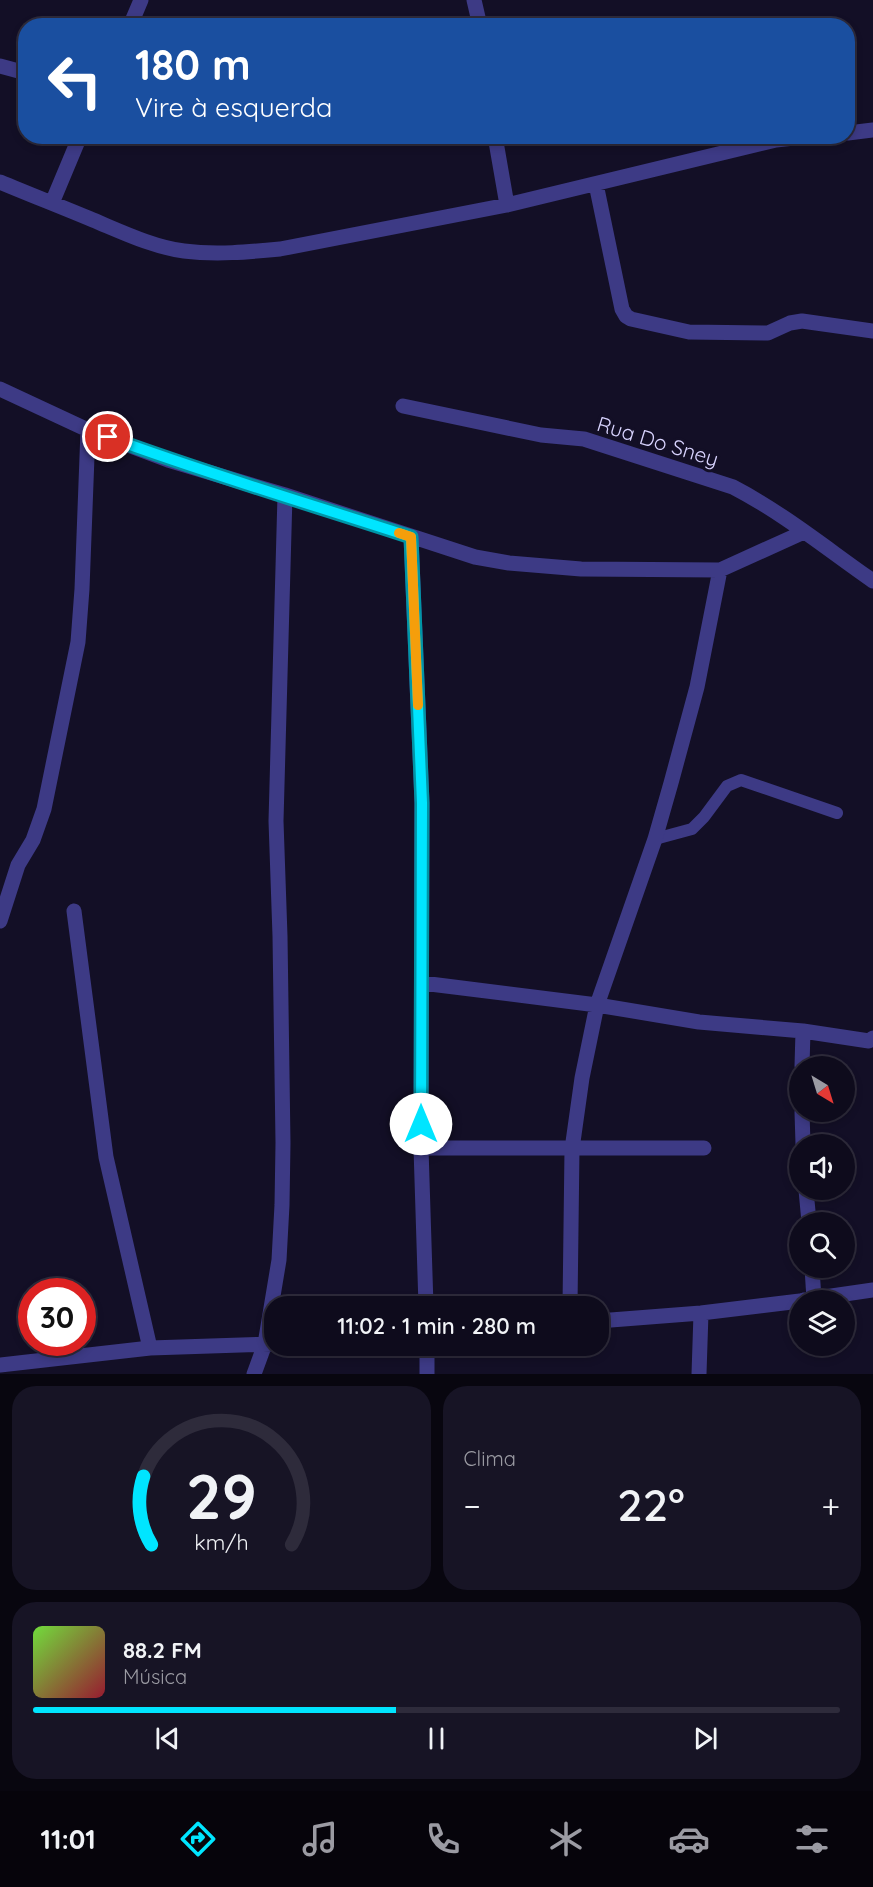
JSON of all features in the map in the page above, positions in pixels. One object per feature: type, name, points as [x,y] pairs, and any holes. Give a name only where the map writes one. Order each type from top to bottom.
[{"type":"street","points":[[133,18],[141,0]]},
{"type":"street","points":[[474,0],[478,18]]},
{"type":"street","points":[[0,66],[18,71]]},
{"type":"street","points":[[855,132],[873,130]]},
{"type":"street","points":[[52,202],[77,144]]},
{"type":"street","points":[[496,144],[507,205]]},
{"type":"street","points":[[0,183],[155,244],[183,251],[211,253],[280,249],[507,205],[760,144]]},
{"type":"street","points":[[596,184],[622,309],[631,319],[689,332],[768,333],[790,323],[802,321],[873,331]]},
{"type":"street","points":[[0,389],[88,430],[168,460],[285,495],[475,557],[509,563],[581,569],[720,570],[804,532]]},
{"type":"street","name":"Rua Do Sney","points":[[403,406],[541,435],[584,439],[733,487],[749,495],[873,581]]},
{"type":"street","points":[[1,914],[18,865],[33,840],[44,809],[78,642],[88,430]]},
{"type":"street","points":[[275,1296],[284,1143],[276,821],[285,495]]},
{"type":"street","points":[[411,537],[422,803],[421,1148],[426,1296]]},
{"type":"street","points":[[570,1296],[572,1149],[582,1078],[597,1005],[655,839],[697,687],[720,570]]},
{"type":"street","points":[[74,911],[106,1157],[150,1348]]},
{"type":"street","points":[[422,983],[597,1005],[699,1022],[803,1031],[869,1041],[873,1038]]},
{"type":"street","points":[[802,1056],[803,1031]]},
{"type":"street","points":[[421,1148],[704,1148]]},
{"type":"street","points":[[855,1293],[873,1290]]},
{"type":"street","points":[[609,1320],[701,1313],[789,1302]]},
{"type":"street","points":[[699,1374],[701,1313]]},
{"type":"street","points":[[5,1368],[150,1348],[264,1344]]},
{"type":"street","points":[[254,1374],[264,1355]]},
{"type":"street","points":[[427,1356],[427,1374]]},
{"type":"lane","points":[[655,839],[692,830],[727,786],[741,780],[837,813]]},
{"type":"slow traffic","points":[[399,533],[411,537],[418,705]]},
{"type":"route","points":[[108,437],[168,460],[285,495],[411,537],[422,803],[421,1124]]}]
